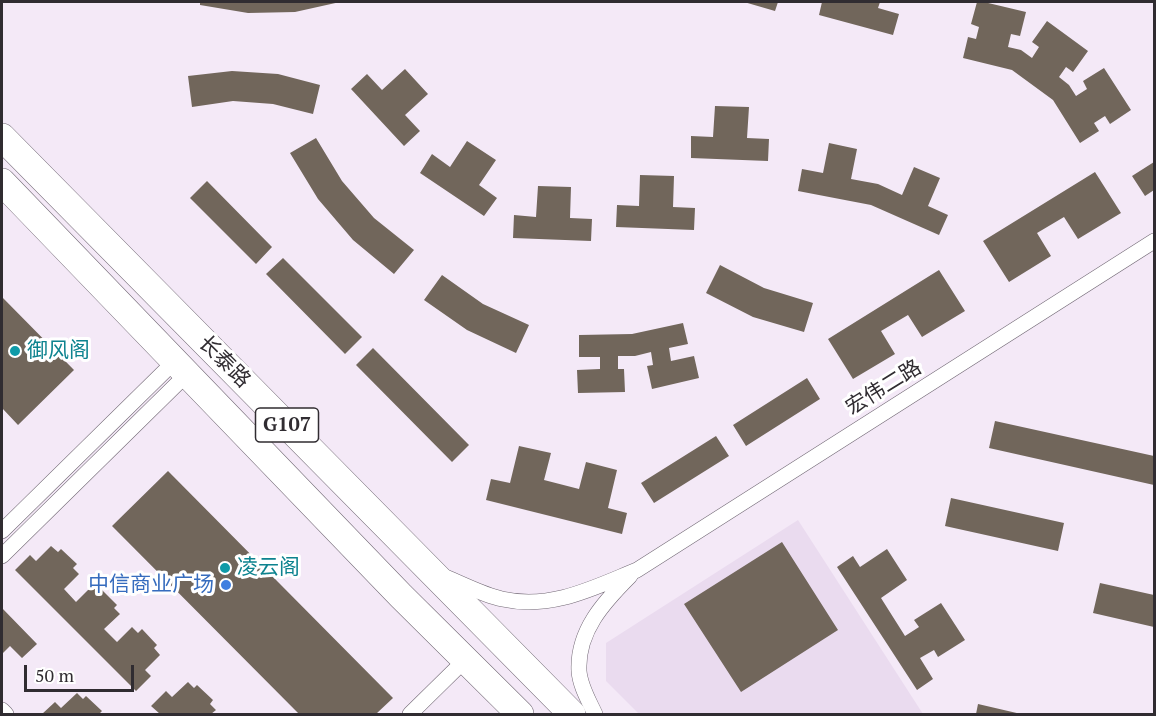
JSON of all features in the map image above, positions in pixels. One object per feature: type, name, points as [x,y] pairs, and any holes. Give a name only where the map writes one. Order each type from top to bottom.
[{"type":"highway","name":"长泰路","points":[[2,137],[572,714]]},
{"type":"highway","name":"长泰路","points":[[2,182],[400,597],[520,714]]},
{"type":"street","name":"宏伟二路","points":[[637,570],[1155,241]]},
{"type":"street","points":[[2,531],[180,368]]},
{"type":"street","points":[[2,556],[180,368]]},
{"type":"street","points":[[431,571],[500,599],[524,603],[548,602],[575,596],[637,570]]},
{"type":"street","points":[[595,714],[585,693],[579,672],[581,651],[591,621],[606,601],[637,570]]},
{"type":"street","points":[[410,714],[465,660]]},
{"type":"street","points":[[2,710],[6,714]]},
{"type":"shaded area","points":[[798,520],[923,714],[639,714],[606,681],[606,643]]},
{"type":"building","points":[[200,2],[340,2],[295,12],[248,13],[200,5]]},
{"type":"building","points":[[744,2],[778,2],[775,11]]},
{"type":"building","points":[[822,2],[880,2],[878,8],[899,14],[893,35],[819,15]]},
{"type":"building","points":[[977,2],[1026,12],[1020,36],[1011,34],[1008,47],[1021,50],[1032,58],[1039,47],[1032,42],[1047,21],[1088,51],[1073,72],[1066,67],[1059,77],[1069,85],[1076,96],[1087,89],[1083,81],[1104,68],[1131,110],[1110,124],[1105,116],[1094,123],[1099,131],[1080,143],[1053,100],[1012,70],[963,58],[968,37],[976,39],[979,27],[971,24]]},
{"type":"building","points":[[405,69],[428,94],[405,115],[420,131],[404,146],[351,89],[367,74],[382,90]]},
{"type":"building","points":[[232,71],[278,74],[320,85],[313,114],[273,104],[233,101],[192,107],[188,76]]},
{"type":"building","points":[[715,106],[749,107],[747,138],[769,139],[768,161],[691,158],[691,136],[713,137]]},
{"type":"building","points":[[316,138],[342,181],[374,218],[414,250],[394,274],[353,240],[318,199],[290,153]]},
{"type":"building","points":[[467,141],[496,160],[479,185],[497,198],[484,216],[420,173],[432,154],[450,167]]},
{"type":"building","points":[[829,143],[857,149],[851,179],[878,184],[902,195],[914,167],[940,178],[928,206],[948,215],[939,235],[871,205],[798,191],[802,169],[823,173]]},
{"type":"building","points":[[1154,162],[1154,190],[1145,196],[1132,176]]},
{"type":"building","points":[[1095,172],[1121,213],[1078,239],[1064,217],[1037,233],[1051,256],[1009,282],[983,241]]},
{"type":"building","points":[[640,175],[674,176],[673,207],[695,208],[694,230],[616,227],[617,205],[639,206]]},
{"type":"building","points":[[207,181],[272,247],[256,264],[190,198]]},
{"type":"building","points":[[538,186],[571,187],[570,218],[592,219],[591,241],[513,238],[514,215],[536,217]]},
{"type":"building","points":[[283,258],[362,337],[345,354],[266,274]]},
{"type":"building","points":[[720,265],[764,288],[813,303],[804,332],[753,317],[706,293]]},
{"type":"building","points":[[939,270],[965,311],[922,337],[908,315],[881,331],[895,354],[853,379],[828,339]]},
{"type":"building","points":[[442,275],[483,304],[529,325],[516,353],[467,330],[424,300]]},
{"type":"building","points":[[2,297],[74,370],[18,425],[2,408]]},
{"type":"building","points":[[683,323],[688,344],[669,348],[671,361],[694,356],[699,378],[652,389],[647,366],[653,365],[651,352],[635,356],[618,356],[618,369],[624,369],[625,392],[578,393],[577,370],[600,369],[600,357],[579,357],[579,335],[632,334]]},
{"type":"building","points":[[373,348],[469,445],[452,462],[356,365]]},
{"type":"building","points":[[807,378],[820,399],[746,446],[733,425]]},
{"type":"building","points":[[995,421],[1154,456],[1154,485],[989,448]]},
{"type":"building","points":[[716,436],[729,456],[654,503],[641,483]]},
{"type":"building","points":[[519,446],[551,453],[544,480],[579,489],[586,462],[617,470],[608,508],[627,513],[622,534],[486,500],[491,479],[510,483]]},
{"type":"building","name":"中信商业广场","points":[[168,471],[393,698],[376,714],[299,714],[112,526]]},
{"type":"building","points":[[951,498],[1064,523],[1058,551],[945,526]]},
{"type":"building","points":[[782,542],[838,630],[741,692],[684,604]]},
{"type":"building","points":[[51,546],[58,552],[61,549],[77,564],[73,568],[79,574],[64,589],[76,602],[92,586],[98,592],[101,589],[117,605],[114,608],[120,614],[104,629],[117,642],[132,627],[138,633],[142,629],[157,645],[154,648],[160,655],[145,670],[151,676],[136,691],[15,570],[30,555],[36,561]]},
{"type":"building","points":[[887,549],[907,580],[881,598],[905,636],[919,627],[914,620],[941,603],[965,640],[938,657],[934,650],[920,658],[933,679],[917,690],[837,567],[853,556],[860,567]]},
{"type":"building","points":[[1100,583],[1154,595],[1154,627],[1093,613]]},
{"type":"building","points":[[2,608],[37,644],[22,658],[10,646],[2,654]]},
{"type":"building","points":[[188,682],[194,688],[197,685],[213,700],[210,704],[216,710],[211,714],[160,714],[151,706],[166,691],[172,697]]},
{"type":"building","points":[[77,693],[83,699],[86,696],[102,711],[99,714],[42,714],[55,702],[61,708]]},
{"type":"building","points":[[978,704],[1021,714],[976,714]]},
{"type":"place","name":"御风阁","points":[[15,351]]},
{"type":"place","name":"凌云阁","points":[[225,568]]},
{"type":"place","name":"中信商业广场","points":[[226,585]]}]
